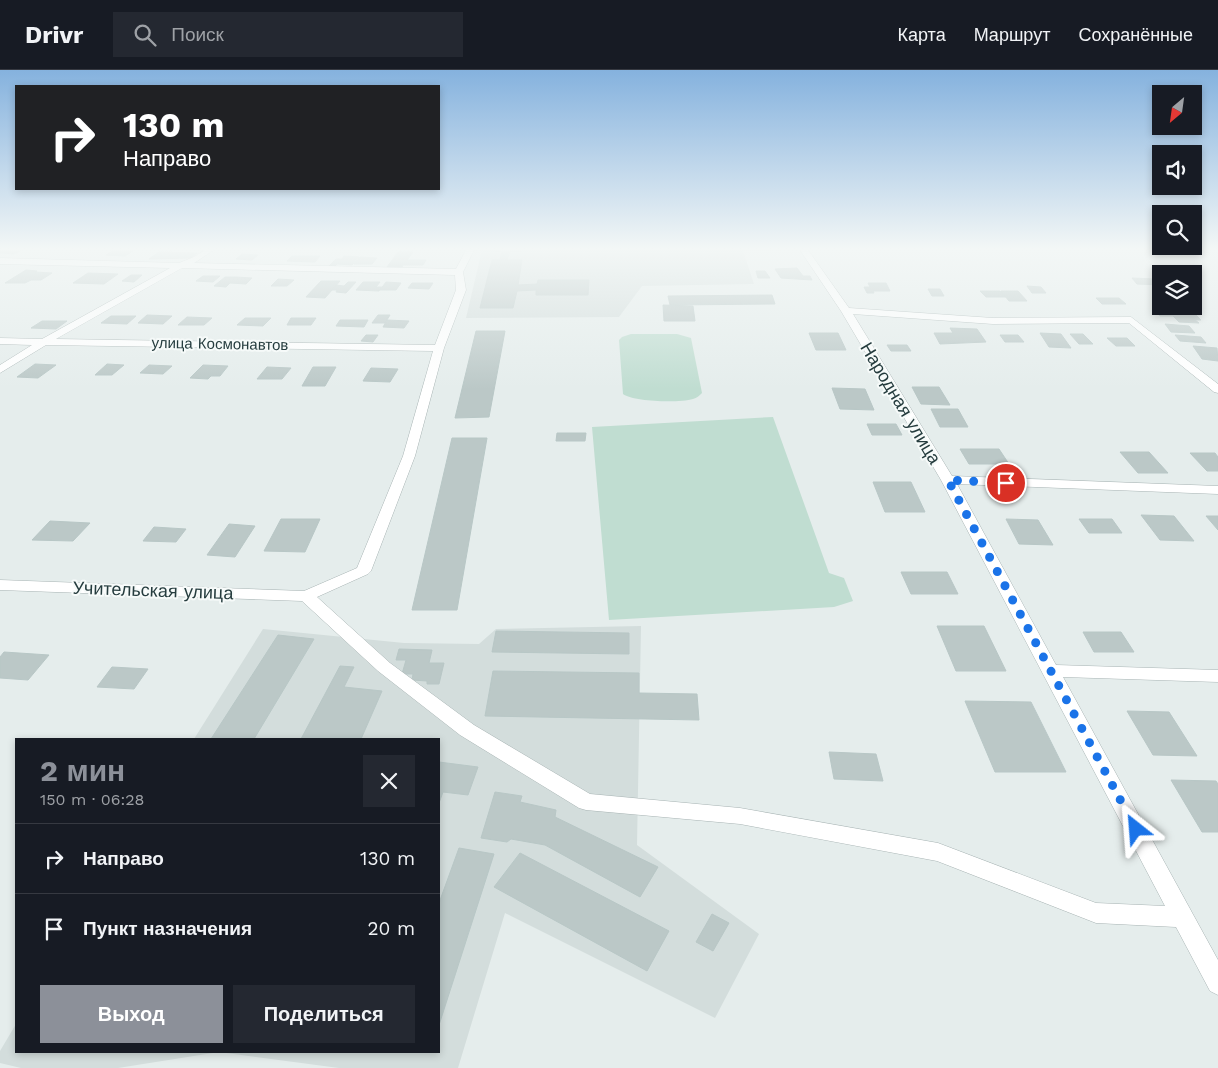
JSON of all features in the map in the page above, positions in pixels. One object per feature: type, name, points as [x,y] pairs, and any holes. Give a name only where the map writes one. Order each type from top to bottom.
[{"type":"street","points":[[0,370],[43,342],[125,297]]},
{"type":"street","points":[[459,297],[439,348],[408,456],[363,571],[306,596],[384,667],[467,730],[586,802],[740,816],[938,852],[1096,913],[1183,917]]},
{"type":"street","name":"Народная улица","points":[[836,297],[948,480],[1218,983]]},
{"type":"street","points":[[846,311],[993,321],[1131,320],[1218,390]]},
{"type":"street","name":"улица Космонавтов","points":[[0,341],[439,348]]},
{"type":"street","points":[[948,480],[1218,490]]},
{"type":"street","name":"Учительская улица","points":[[0,585],[306,596]]},
{"type":"street","points":[[1050,671],[1218,676]]},
{"type":"shaded area","points":[[471,297],[634,297],[619,317],[466,318]]},
{"type":"shaded area","points":[[641,626],[637,845],[759,934],[715,1018],[505,913],[458,1068],[339,1068],[226,1053],[440,1053],[440,738],[195,738],[263,629],[404,643],[479,644],[496,629]]},
{"type":"shaded area","points":[[15,1026],[15,1053],[213,1053],[118,1068],[21,1068],[0,1063],[0,1051]]},
{"type":"green space","points":[[631,334],[677,334],[691,338],[702,393],[693,399],[668,401],[637,399],[623,394],[619,340]]},
{"type":"green space","points":[[773,417],[829,573],[844,578],[853,601],[834,607],[609,620],[592,427]]},
{"type":"building","points":[[306,297],[326,297],[325,298]]},
{"type":"building","points":[[483,297],[516,297],[513,308],[480,308]]},
{"type":"building","points":[[668,297],[773,297],[775,304],[670,305]]},
{"type":"building","points":[[1005,297],[1023,297],[1027,301],[1009,301]]},
{"type":"building","points":[[1096,298],[1119,298],[1126,304],[1102,304]]},
{"type":"building","points":[[663,305],[693,306],[695,321],[664,321]]},
{"type":"building","points":[[147,315],[172,316],[163,324],[138,323]]},
{"type":"building","points":[[378,315],[390,315],[385,323],[372,323]]},
{"type":"building","points":[[1196,315],[1201,320],[1195,320],[1199,323],[1179,322],[1173,316],[1160,316]]},
{"type":"building","points":[[111,316],[136,316],[127,324],[101,323]]},
{"type":"building","points":[[187,317],[212,318],[204,325],[178,325]]},
{"type":"building","points":[[245,318],[271,318],[263,326],[237,325]]},
{"type":"building","points":[[291,318],[316,318],[311,325],[287,325]]},
{"type":"building","points":[[340,320],[368,320],[364,327],[336,326]]},
{"type":"building","points":[[387,320],[409,321],[404,328],[383,327]]},
{"type":"building","points":[[42,321],[67,321],[56,329],[31,328]]},
{"type":"building","points":[[1165,324],[1189,326],[1195,333],[1171,332]]},
{"type":"building","points":[[950,328],[977,329],[986,342],[940,344],[934,333],[953,333]]},
{"type":"building","points":[[476,331],[505,331],[489,417],[455,418]]},
{"type":"building","points":[[809,333],[838,333],[846,350],[816,350]]},
{"type":"building","points":[[1040,333],[1061,334],[1071,348],[1049,347]]},
{"type":"building","points":[[1070,334],[1083,334],[1093,344],[1079,344]]},
{"type":"building","points":[[366,335],[378,335],[373,342],[361,341]]},
{"type":"building","points":[[1000,335],[1018,335],[1024,342],[1005,342]]},
{"type":"building","points":[[1175,335],[1201,337],[1206,343],[1180,341]]},
{"type":"building","points":[[1107,338],[1127,338],[1135,346],[1116,346]]},
{"type":"building","points":[[887,345],[907,345],[911,351],[891,351]]},
{"type":"building","points":[[1193,346],[1217,348],[1218,361],[1202,359]]},
{"type":"building","points":[[35,364],[56,365],[38,378],[17,377]]},
{"type":"building","points":[[107,364],[124,365],[112,375],[95,375]]},
{"type":"building","points":[[149,365],[172,366],[163,374],[140,373]]},
{"type":"building","points":[[203,365],[228,366],[220,376],[211,376],[208,379],[190,378]]},
{"type":"building","points":[[267,367],[291,368],[282,379],[257,379]]},
{"type":"building","points":[[313,367],[336,367],[325,386],[302,386]]},
{"type":"building","points":[[371,368],[398,369],[390,382],[363,381]]},
{"type":"building","points":[[912,387],[939,387],[950,405],[921,404]]},
{"type":"building","points":[[832,388],[865,389],[874,410],[840,409]]},
{"type":"building","points":[[931,409],[958,409],[968,427],[940,427]]},
{"type":"building","points":[[867,424],[896,424],[902,435],[872,435]]},
{"type":"building","points":[[557,433],[586,433],[585,441],[556,441]]},
{"type":"building","points":[[452,438],[487,438],[457,610],[412,610]]},
{"type":"building","points":[[960,449],[999,449],[1009,464],[969,464]]},
{"type":"building","points":[[1120,452],[1149,452],[1168,473],[1138,473]]},
{"type":"building","points":[[1190,453],[1215,453],[1218,457],[1218,471],[1207,471]]},
{"type":"building","points":[[873,482],[911,482],[925,512],[885,512]]},
{"type":"building","points":[[1141,515],[1174,516],[1194,541],[1160,540]]},
{"type":"building","points":[[1206,516],[1218,516],[1218,530]]},
{"type":"building","points":[[281,519],[320,519],[305,552],[264,551]]},
{"type":"building","points":[[1006,519],[1038,520],[1053,545],[1019,544]]},
{"type":"building","points":[[1079,519],[1112,519],[1122,533],[1089,533]]},
{"type":"building","points":[[50,521],[90,523],[73,541],[32,540]]},
{"type":"building","points":[[229,524],[255,526],[235,557],[207,555]]},
{"type":"building","points":[[154,527],[186,529],[176,542],[143,541]]},
{"type":"building","points":[[901,572],[947,572],[958,594],[911,594]]},
{"type":"building","points":[[937,626],[984,626],[1006,671],[956,671]]},
{"type":"building","points":[[496,631],[629,633],[629,654],[492,652]]},
{"type":"building","points":[[1083,632],[1121,632],[1134,652],[1094,652]]},
{"type":"building","points":[[278,635],[314,639],[255,738],[212,738]]},
{"type":"building","points":[[399,649],[432,650],[429,663],[444,663],[439,684],[427,684],[427,681],[412,680],[413,674],[402,674],[406,660],[396,660]]},
{"type":"building","points":[[4,652],[49,655],[28,680],[0,678],[0,657]]},
{"type":"building","points":[[340,666],[354,667],[344,687],[382,691],[361,738],[302,738]]},
{"type":"building","points":[[112,667],[148,669],[134,689],[97,687]]},
{"type":"building","points":[[493,671],[639,673],[639,693],[697,694],[699,720],[485,716]]},
{"type":"building","points":[[965,701],[1031,702],[1066,772],[995,772]]},
{"type":"building","points":[[1127,711],[1169,712],[1197,756],[1153,755]]},
{"type":"building","points":[[829,752],[876,754],[883,781],[834,779]]},
{"type":"building","points":[[440,762],[478,767],[468,795],[443,792],[440,800]]},
{"type":"building","points":[[1171,780],[1216,781],[1218,784],[1218,832],[1202,832]]},
{"type":"building","points":[[495,792],[522,796],[520,802],[556,810],[555,817],[658,867],[640,897],[545,845],[511,839],[507,842],[481,838]]},
{"type":"building","points":[[459,848],[494,854],[440,1022],[440,900]]},
{"type":"building","points":[[520,853],[669,931],[647,971],[494,887]]},
{"type":"building","points":[[712,914],[729,923],[713,951],[696,942]]},
{"type":"route","points":[[1006,483],[948,480],[1136,829]]}]
